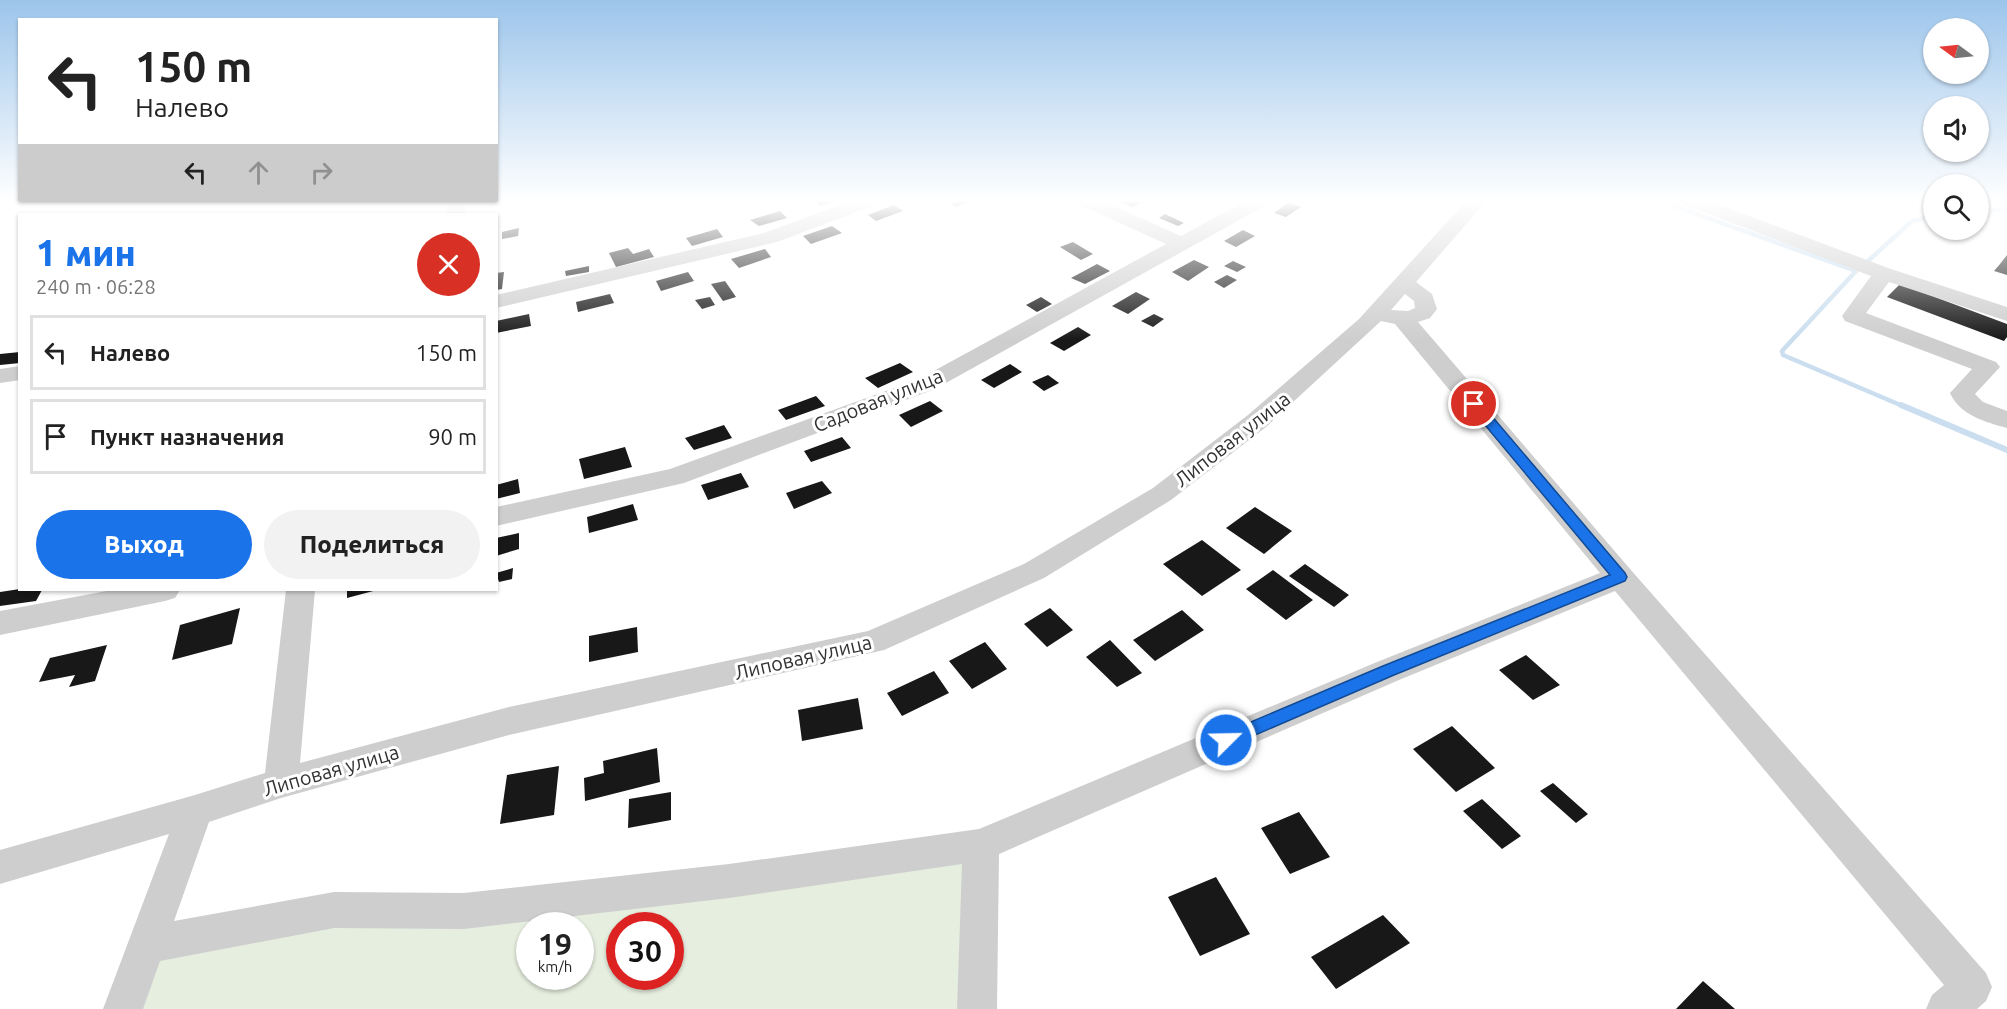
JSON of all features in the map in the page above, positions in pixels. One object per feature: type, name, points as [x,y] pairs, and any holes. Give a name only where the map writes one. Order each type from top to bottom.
[{"type":"street","points":[[498,302],[735,246]]},
{"type":"street","name":"Садовая улица","points":[[498,517],[675,477],[927,384],[1174,246]]},
{"type":"street","name":"Липовая улица","points":[[0,867],[195,811],[280,783],[509,721],[873,642],[1034,571],[1162,494],[1389,315],[1404,282],[1436,246]]},
{"type":"street","points":[[1812,246],[1884,273],[2007,314]]},
{"type":"street","points":[[1884,273],[1853,316],[1988,367],[1962,393],[1963,398],[1973,406],[2007,420]]},
{"type":"street","points":[[1954,296],[2007,295]]},
{"type":"street","points":[[1389,315],[1620,577],[1972,987],[1946,1009]]},
{"type":"street","points":[[0,376],[18,373]]},
{"type":"street","points":[[148,944],[334,910],[464,911],[729,881],[981,845],[1388,671],[1620,577]]},
{"type":"street","points":[[0,623],[160,591]]},
{"type":"street","points":[[280,783],[300,591]]},
{"type":"street","points":[[123,1009],[195,811]]},
{"type":"street","points":[[977,1009],[981,845]]},
{"type":"green space","points":[[981,845],[977,1009],[123,1009],[148,944]]},
{"type":"building","points":[[1080,246],[1093,254],[1081,260],[1060,247]]},
{"type":"building","points":[[628,248],[633,254],[649,249],[654,257],[616,267],[609,253]]},
{"type":"building","points":[[765,249],[771,257],[739,268],[731,259]]},
{"type":"building","points":[[2007,255],[2007,275],[1994,271],[2000,264]]},
{"type":"building","points":[[1194,260],[1209,267],[1188,281],[1172,272]]},
{"type":"building","points":[[1233,261],[1246,267],[1237,272],[1224,266]]},
{"type":"building","points":[[1097,264],[1110,271],[1085,284],[1071,278]]},
{"type":"building","points":[[589,266],[589,272],[566,276],[565,271]]},
{"type":"building","points":[[504,272],[502,289],[498,290],[498,273]]},
{"type":"building","points":[[688,272],[694,281],[661,291],[656,281]]},
{"type":"building","points":[[1227,275],[1237,280],[1224,288],[1214,282]]},
{"type":"building","points":[[725,281],[736,297],[723,301],[711,284]]},
{"type":"building","points":[[1900,284],[2007,324],[2007,337],[2004,341],[1887,297]]},
{"type":"building","points":[[1136,292],[1150,299],[1128,314],[1112,306]]},
{"type":"building","points":[[610,294],[614,303],[578,312],[576,302]]},
{"type":"building","points":[[710,297],[715,305],[702,309],[695,300]]},
{"type":"building","points":[[1041,297],[1052,304],[1037,312],[1026,305]]},
{"type":"building","points":[[529,314],[531,326],[498,333],[498,321]]},
{"type":"building","points":[[1154,314],[1164,319],[1153,327],[1141,321]]},
{"type":"building","points":[[1078,327],[1091,335],[1064,351],[1050,343]]},
{"type":"building","points":[[18,352],[18,363],[0,365],[0,354]]},
{"type":"building","points":[[900,363],[913,372],[878,388],[865,378]]},
{"type":"building","points":[[1010,364],[1022,372],[994,388],[981,380]]},
{"type":"building","points":[[1048,375],[1059,383],[1044,391],[1032,382]]},
{"type":"building","points":[[816,396],[825,406],[786,420],[778,410]]},
{"type":"building","points":[[930,401],[943,411],[911,427],[899,415]]},
{"type":"building","points":[[724,425],[732,438],[694,450],[685,438]]},
{"type":"building","points":[[842,437],[851,448],[811,462],[804,451]]},
{"type":"building","points":[[625,447],[632,467],[584,479],[579,459]]},
{"type":"building","points":[[741,473],[749,487],[708,500],[701,485]]},
{"type":"building","points":[[518,479],[520,493],[498,498],[498,484]]},
{"type":"building","points":[[822,481],[832,493],[794,509],[786,493]]},
{"type":"building","points":[[633,504],[638,520],[589,533],[587,517]]},
{"type":"building","points":[[1255,507],[1292,531],[1264,554],[1226,528]]},
{"type":"building","points":[[519,533],[519,549],[498,555],[498,538]]},
{"type":"building","points":[[1202,540],[1241,570],[1202,596],[1163,564]]},
{"type":"building","points":[[1305,564],[1349,595],[1334,607],[1289,576]]},
{"type":"building","points":[[513,568],[512,579],[499,582],[498,572]]},
{"type":"building","points":[[1273,570],[1313,600],[1286,620],[1246,589]]},
{"type":"building","points":[[18,589],[41,591],[36,601],[0,606],[0,592]]},
{"type":"building","points":[[347,591],[373,591],[347,598]]},
{"type":"building","points":[[240,608],[232,644],[172,660],[180,625]]},
{"type":"building","points":[[1050,608],[1073,630],[1047,647],[1024,624]]},
{"type":"building","points":[[1182,610],[1204,630],[1155,661],[1133,640]]},
{"type":"building","points":[[637,627],[638,652],[589,662],[589,636]]},
{"type":"building","points":[[1110,640],[1142,673],[1117,687],[1086,657]]},
{"type":"building","points":[[985,642],[1007,669],[972,689],[949,661]]},
{"type":"building","points":[[107,645],[95,681],[69,687],[75,675],[39,682],[50,658]]},
{"type":"building","points":[[1526,655],[1560,685],[1533,700],[1499,670]]},
{"type":"building","points":[[934,671],[949,693],[902,716],[887,693]]},
{"type":"building","points":[[858,698],[863,729],[802,741],[798,710]]},
{"type":"building","points":[[1452,726],[1495,768],[1456,792],[1413,749]]},
{"type":"building","points":[[657,748],[660,782],[585,801],[584,778],[604,773],[603,761]]},
{"type":"building","points":[[559,766],[554,815],[500,824],[507,775]]},
{"type":"building","points":[[1553,783],[1588,814],[1576,823],[1540,791]]},
{"type":"building","points":[[671,792],[671,820],[628,828],[629,799]]},
{"type":"building","points":[[1482,799],[1521,836],[1502,849],[1463,811]]},
{"type":"building","points":[[1299,812],[1330,857],[1290,874],[1261,828]]},
{"type":"building","points":[[1216,877],[1250,934],[1200,956],[1168,897]]},
{"type":"building","points":[[1383,915],[1410,943],[1336,989],[1311,957]]},
{"type":"building","points":[[1703,981],[1735,1009],[1676,1009]]},
{"type":"waterway","points":[[1786,246],[1856,271],[1782,351],[1783,355],[1905,407]]},
{"type":"waterway","points":[[1868,261],[1884,246]]},
{"type":"waterway","points":[[1901,405],[2007,450]]},
{"type":"route","points":[[1226,740],[1388,671],[1620,577],[1474,404]]}]
